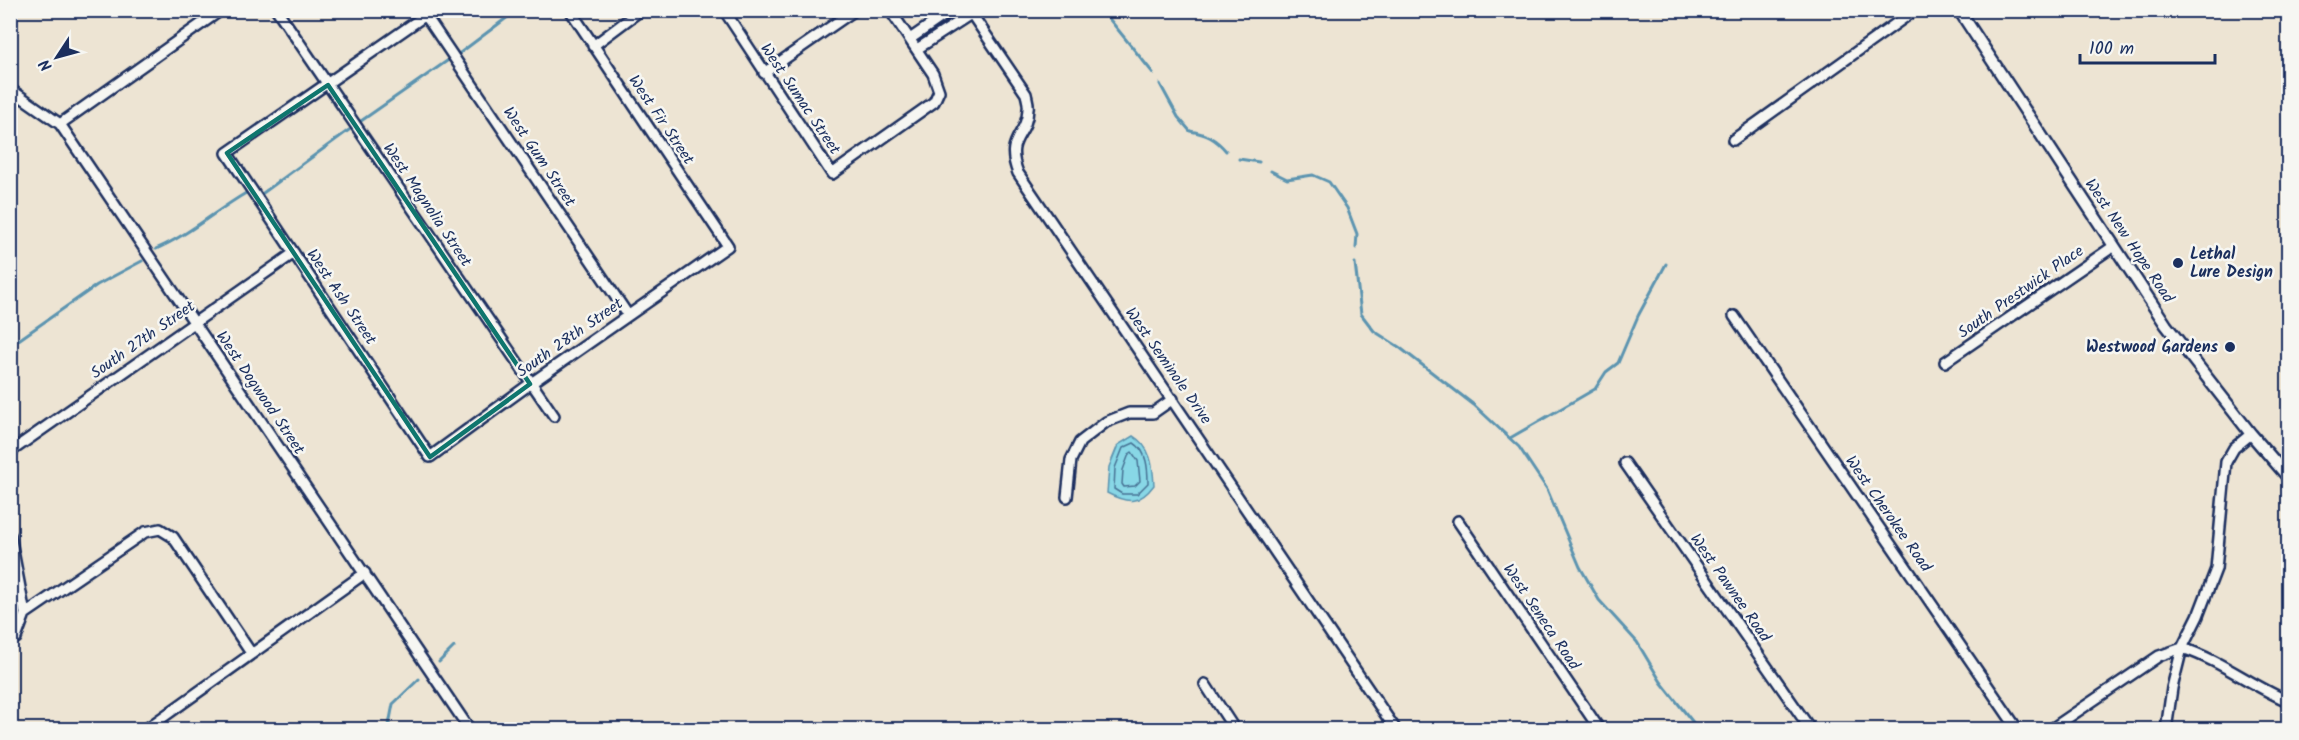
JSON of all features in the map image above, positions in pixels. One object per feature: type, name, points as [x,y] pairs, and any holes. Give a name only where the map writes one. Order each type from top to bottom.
[{"type":"main road","name":"West New Hope Road","points":[[1959,10],[2166,325],[2251,434],[2289,477]]},
{"type":"street","points":[[60,124],[221,10]]},
{"type":"street","name":"West Magnolia Street","points":[[277,10],[554,416]]},
{"type":"street","name":"West Fir Street","points":[[570,10],[728,246]]},
{"type":"street","points":[[593,46],[641,10]]},
{"type":"street","name":"West Sumac Street","points":[[724,10],[832,174],[934,102],[939,91],[933,74],[917,49]]},
{"type":"street","points":[[764,73],[855,10]]},
{"type":"street","points":[[890,10],[917,49],[970,12]]},
{"type":"street","points":[[910,39],[952,10]]},
{"type":"street","points":[[1733,140],[1915,10]]},
{"type":"street","name":"West Seminole Drive","points":[[970,12],[1026,94],[1028,110],[1014,145],[1012,158],[1018,173],[1396,729]]},
{"type":"street","points":[[328,85],[430,13]]},
{"type":"street","name":"West Gum Street","points":[[430,13],[628,315]]},
{"type":"street","name":"West Ash Street","points":[[328,85],[227,153],[430,457]]},
{"type":"street","name":"West Dogwood Street","points":[[10,89],[60,124],[470,729]]},
{"type":"street","name":"South 28th Street","points":[[430,457],[728,246]]},
{"type":"street","name":"South Prestwick Place","points":[[1944,362],[2114,246]]},
{"type":"street","name":"South 27th Street","points":[[10,452],[294,253]]},
{"type":"street","name":"West Cherokee Road","points":[[1734,316],[2018,729]]},
{"type":"street","points":[[1067,497],[1071,460],[1080,442],[1106,422],[1129,413],[1153,412],[1173,399]]},
{"type":"street","points":[[2166,729],[2172,688],[2182,648],[2198,616],[2216,569],[2226,462],[2234,448],[2251,434]]},
{"type":"street","name":"West Pawnee Road","points":[[1625,463],[1811,729]]},
{"type":"street","name":"West Seneca Road","points":[[1458,521],[1600,729]]},
{"type":"street","points":[[25,614],[145,532],[160,529],[173,537],[251,653]]},
{"type":"street","points":[[10,534],[25,614],[16,638]]},
{"type":"street","points":[[145,729],[365,573]]},
{"type":"street","points":[[2050,729],[2159,656],[2182,648],[2203,656],[2271,694],[2289,701]]},
{"type":"street","points":[[1205,684],[1235,729]]},
{"type":"highlighted area","points":[[328,85],[530,384],[430,457],[227,153]]},
{"type":"water","points":[[1133,436],[1144,445],[1147,451],[1152,464],[1154,485],[1139,499],[1127,500],[1107,493],[1109,467],[1118,445]]},
{"type":"waterway","points":[[460,53],[517,10]]},
{"type":"waterway","points":[[1102,10],[1153,73]]},
{"type":"waterway","points":[[361,121],[447,61]]},
{"type":"waterway","points":[[1160,84],[1178,117],[1190,131],[1210,137],[1226,151]]},
{"type":"waterway","points":[[263,193],[349,130]]},
{"type":"waterway","points":[[1239,159],[1259,162]]},
{"type":"waterway","points":[[1271,171],[1287,179],[1313,175],[1329,182],[1347,208],[1357,234],[1356,248]]},
{"type":"waterway","points":[[156,249],[180,237],[246,193]]},
{"type":"waterway","points":[[10,346],[97,285],[142,261]]},
{"type":"waterway","points":[[1355,263],[1361,314],[1374,331],[1399,347],[1474,405],[1519,447],[1547,489],[1580,567],[1599,600],[1637,642],[1661,682],[1699,730]]},
{"type":"waterway","points":[[1510,438],[1595,389],[1606,372],[1618,363],[1638,316],[1666,264]]},
{"type":"waterway","points":[[439,662],[454,647]]},
{"type":"waterway","points":[[388,730],[393,704],[419,679]]},
{"type":"place","name":"Lethal Lure Design","points":[[2178,263]]},
{"type":"place","name":"Westwood Gardens","points":[[2230,347]]}]
